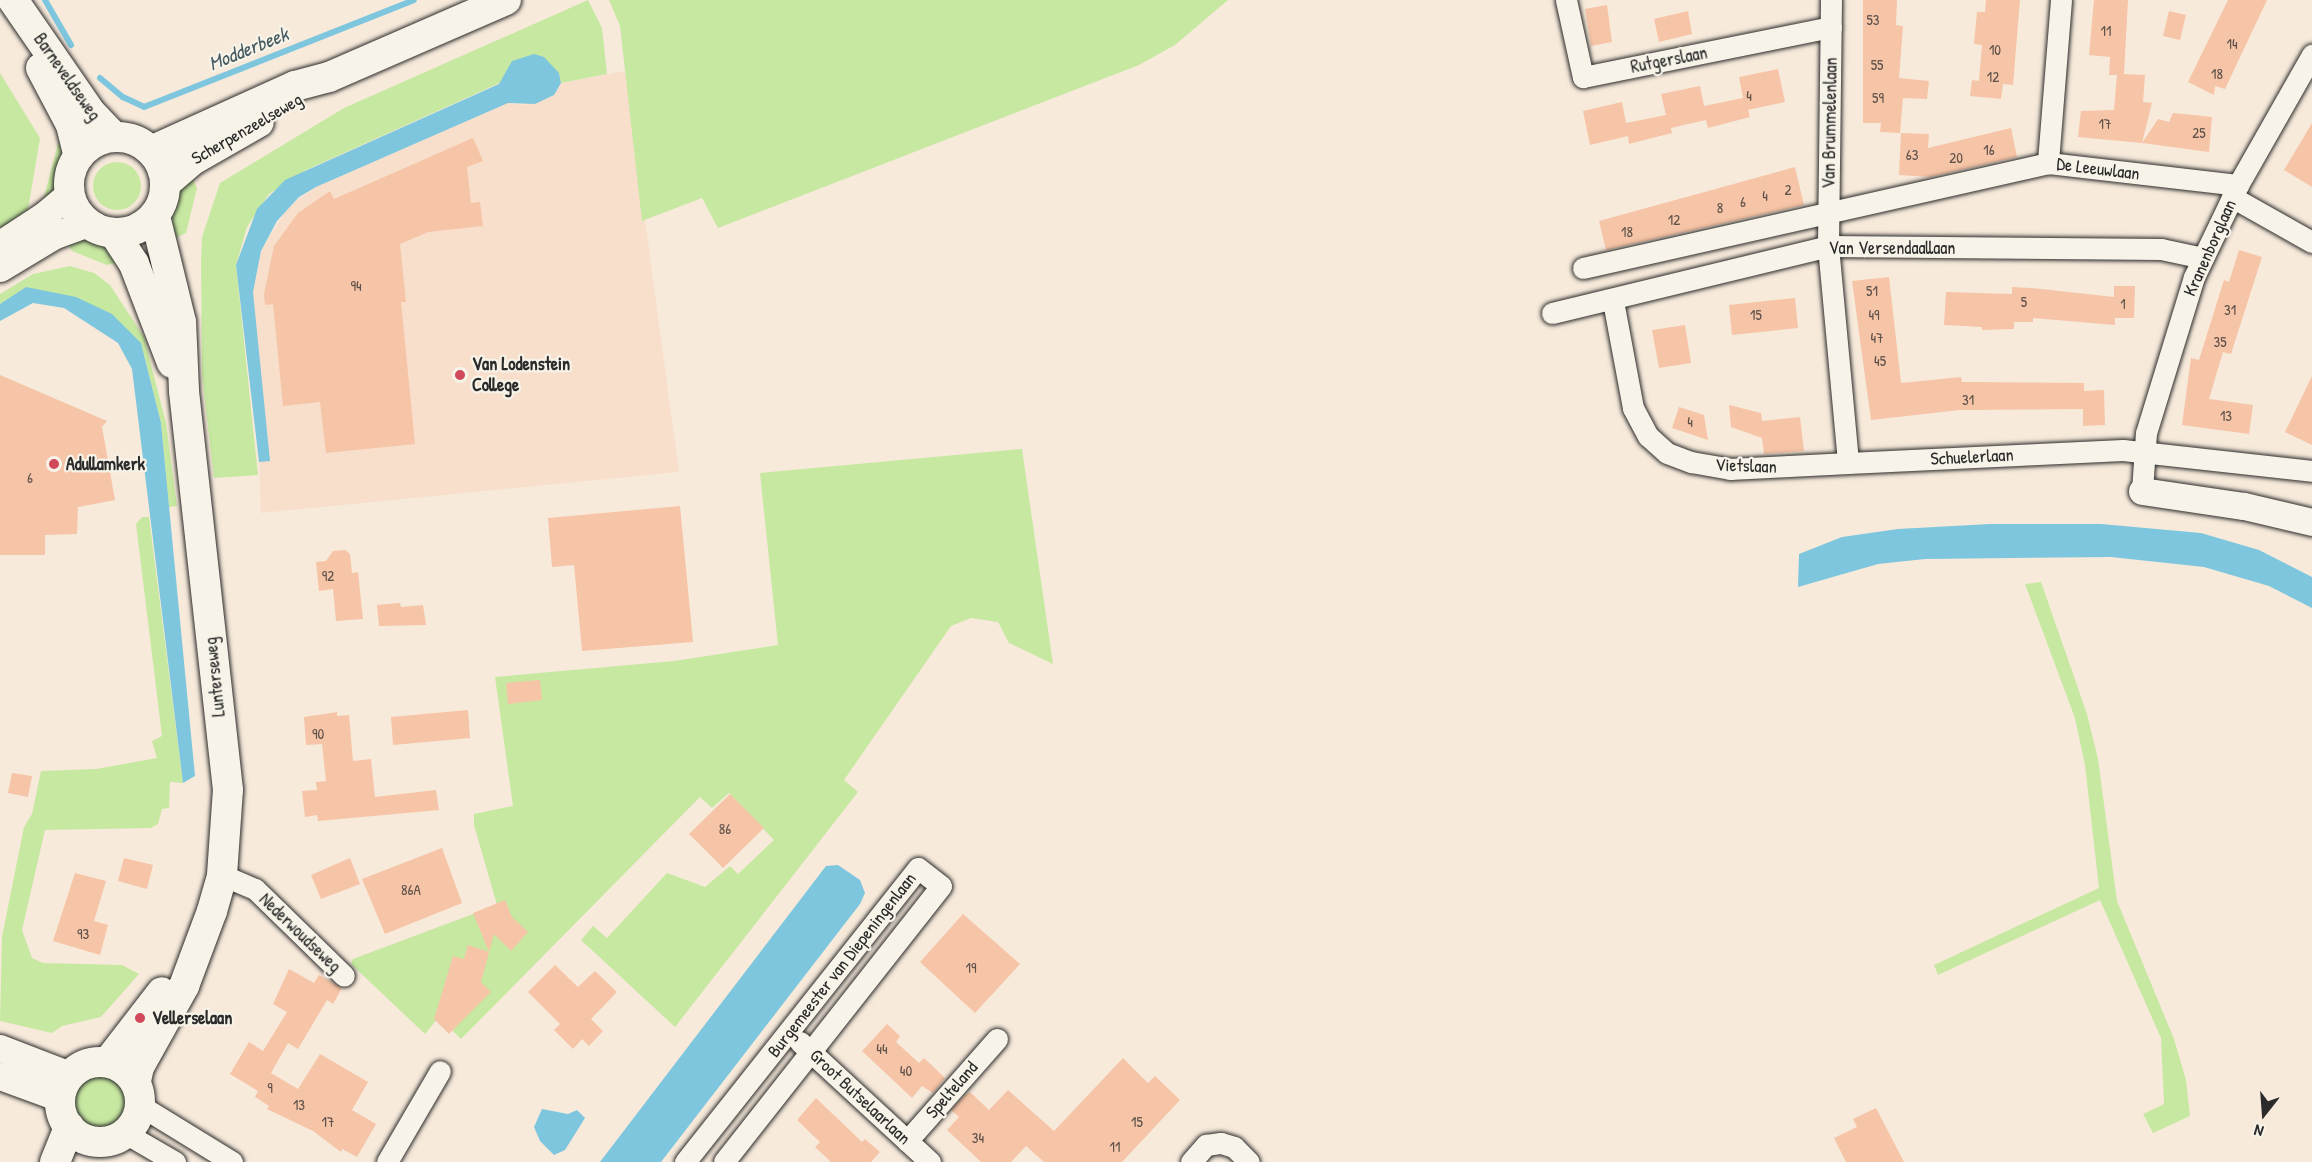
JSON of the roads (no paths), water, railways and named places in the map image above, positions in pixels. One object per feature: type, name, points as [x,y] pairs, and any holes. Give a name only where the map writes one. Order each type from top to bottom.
[{"type":"main road","name":"Scherpenzeelseweg","points":[[163,163],[295,86],[329,77],[506,0]]},
{"type":"main road","name":"Barneveldseweg","points":[[17,7],[42,38],[91,113],[114,137]]},
{"type":"main road","name":"Barneveldseweg","points":[[17,7],[29,46],[70,124],[79,156]]},
{"type":"main road","points":[[114,137],[140,142],[163,163],[154,216],[137,229],[101,228],[70,193],[70,180],[79,156],[94,143],[114,137]]},
{"type":"main road","name":"Lunterseweg","points":[[138,1094],[139,1067],[184,986],[192,959],[212,911],[222,875],[228,790],[184,390],[181,322],[154,216]]},
{"type":"main road","name":"Lunterseweg","points":[[101,228],[134,264],[184,390]]},
{"type":"main road","name":"Lunterseweg","points":[[108,1062],[192,959]]},
{"type":"main road","points":[[55,1162],[69,1127],[65,1086],[81,1066],[108,1062],[128,1072],[138,1094],[125,1133],[88,1152],[69,1127]]},
{"type":"street","name":"Rutgerslaan","points":[[1566,0],[1583,77],[1831,27]]},
{"type":"street","name":"Van Brummelenlaan","points":[[1828,246],[1831,0]]},
{"type":"street","name":"De Leeuwlaan","points":[[2061,0],[2048,163],[2235,191]]},
{"type":"street","name":"Kranenborglaan","points":[[2142,491],[2146,433],[2203,258],[2235,191],[2312,54]]},
{"type":"street","name":"Van Versendaallaan","points":[[1583,268],[2048,163]]},
{"type":"street","points":[[2235,191],[2312,242]]},
{"type":"street","points":[[0,244],[43,216],[70,193]]},
{"type":"street","points":[[0,268],[55,235],[101,228]]},
{"type":"street","name":"Van Versendaallaan","points":[[1552,313],[1613,301],[1828,246],[2161,249],[2203,258]]},
{"type":"street","points":[[1828,246],[1848,463]]},
{"type":"street","name":"Vietslaan","points":[[1613,301],[1633,408],[1648,436],[1667,453],[1691,462],[1730,469],[1848,463]]},
{"type":"street","name":"Schuelerlaan","points":[[1848,463],[2145,452],[2312,471]]},
{"type":"street","points":[[2142,491],[2234,504],[2312,522]]},
{"type":"street","name":"Burgemeester van Diepeningenlaan","points":[[685,1162],[918,868],[941,886],[724,1162]]},
{"type":"street","name":"Nederwoudseweg","points":[[222,875],[255,889],[344,976]]},
{"type":"street","name":"Groot Butselaarlaan","points":[[789,1033],[930,1162]]},
{"type":"street","name":"Spelteland","points":[[907,1141],[997,1039]]},
{"type":"street","points":[[0,1048],[65,1086]]},
{"type":"street","points":[[387,1162],[440,1071]]},
{"type":"street","points":[[0,1076],[65,1086]]},
{"type":"street","points":[[138,1094],[232,1162]]},
{"type":"street","points":[[125,1133],[175,1162]]},
{"type":"street","points":[[1191,1162],[1206,1145],[1221,1143],[1234,1147],[1249,1162]]},
{"type":"water","points":[[534,54],[544,57],[559,73],[561,83],[554,95],[535,104],[508,103],[316,187],[299,197],[277,221],[261,251],[253,292],[270,461],[259,462],[236,265],[257,209],[285,180],[499,84],[512,61]]},
{"type":"water","points":[[26,287],[76,297],[112,314],[141,343],[161,423],[195,776],[183,783],[132,369],[118,343],[64,308],[33,303],[0,321],[0,304]]},
{"type":"water","points":[[1990,524],[2101,524],[2201,533],[2259,550],[2312,577],[2312,608],[2269,586],[2204,567],[2111,557],[1925,559],[1878,564],[1798,587],[1799,554],[1842,537],[1898,529]]},
{"type":"water","points":[[838,865],[860,880],[865,893],[860,904],[661,1162],[600,1162],[826,866]]},
{"type":"water","points":[[542,1109],[568,1114],[577,1110],[585,1118],[565,1150],[554,1155],[540,1141],[534,1127]]},
{"type":"waterway","name":"Modderbeek","points":[[45,0],[71,45]]},
{"type":"waterway","name":"Modderbeek","points":[[100,78],[123,97],[144,107],[414,0]]},
{"type":"place","name":"Van Lodenstein College","points":[[460,375]]},
{"type":"place","name":"Adullamkerk","points":[[54,464]]},
{"type":"place","name":"Vellerselaan","points":[[140,1018]]}]
